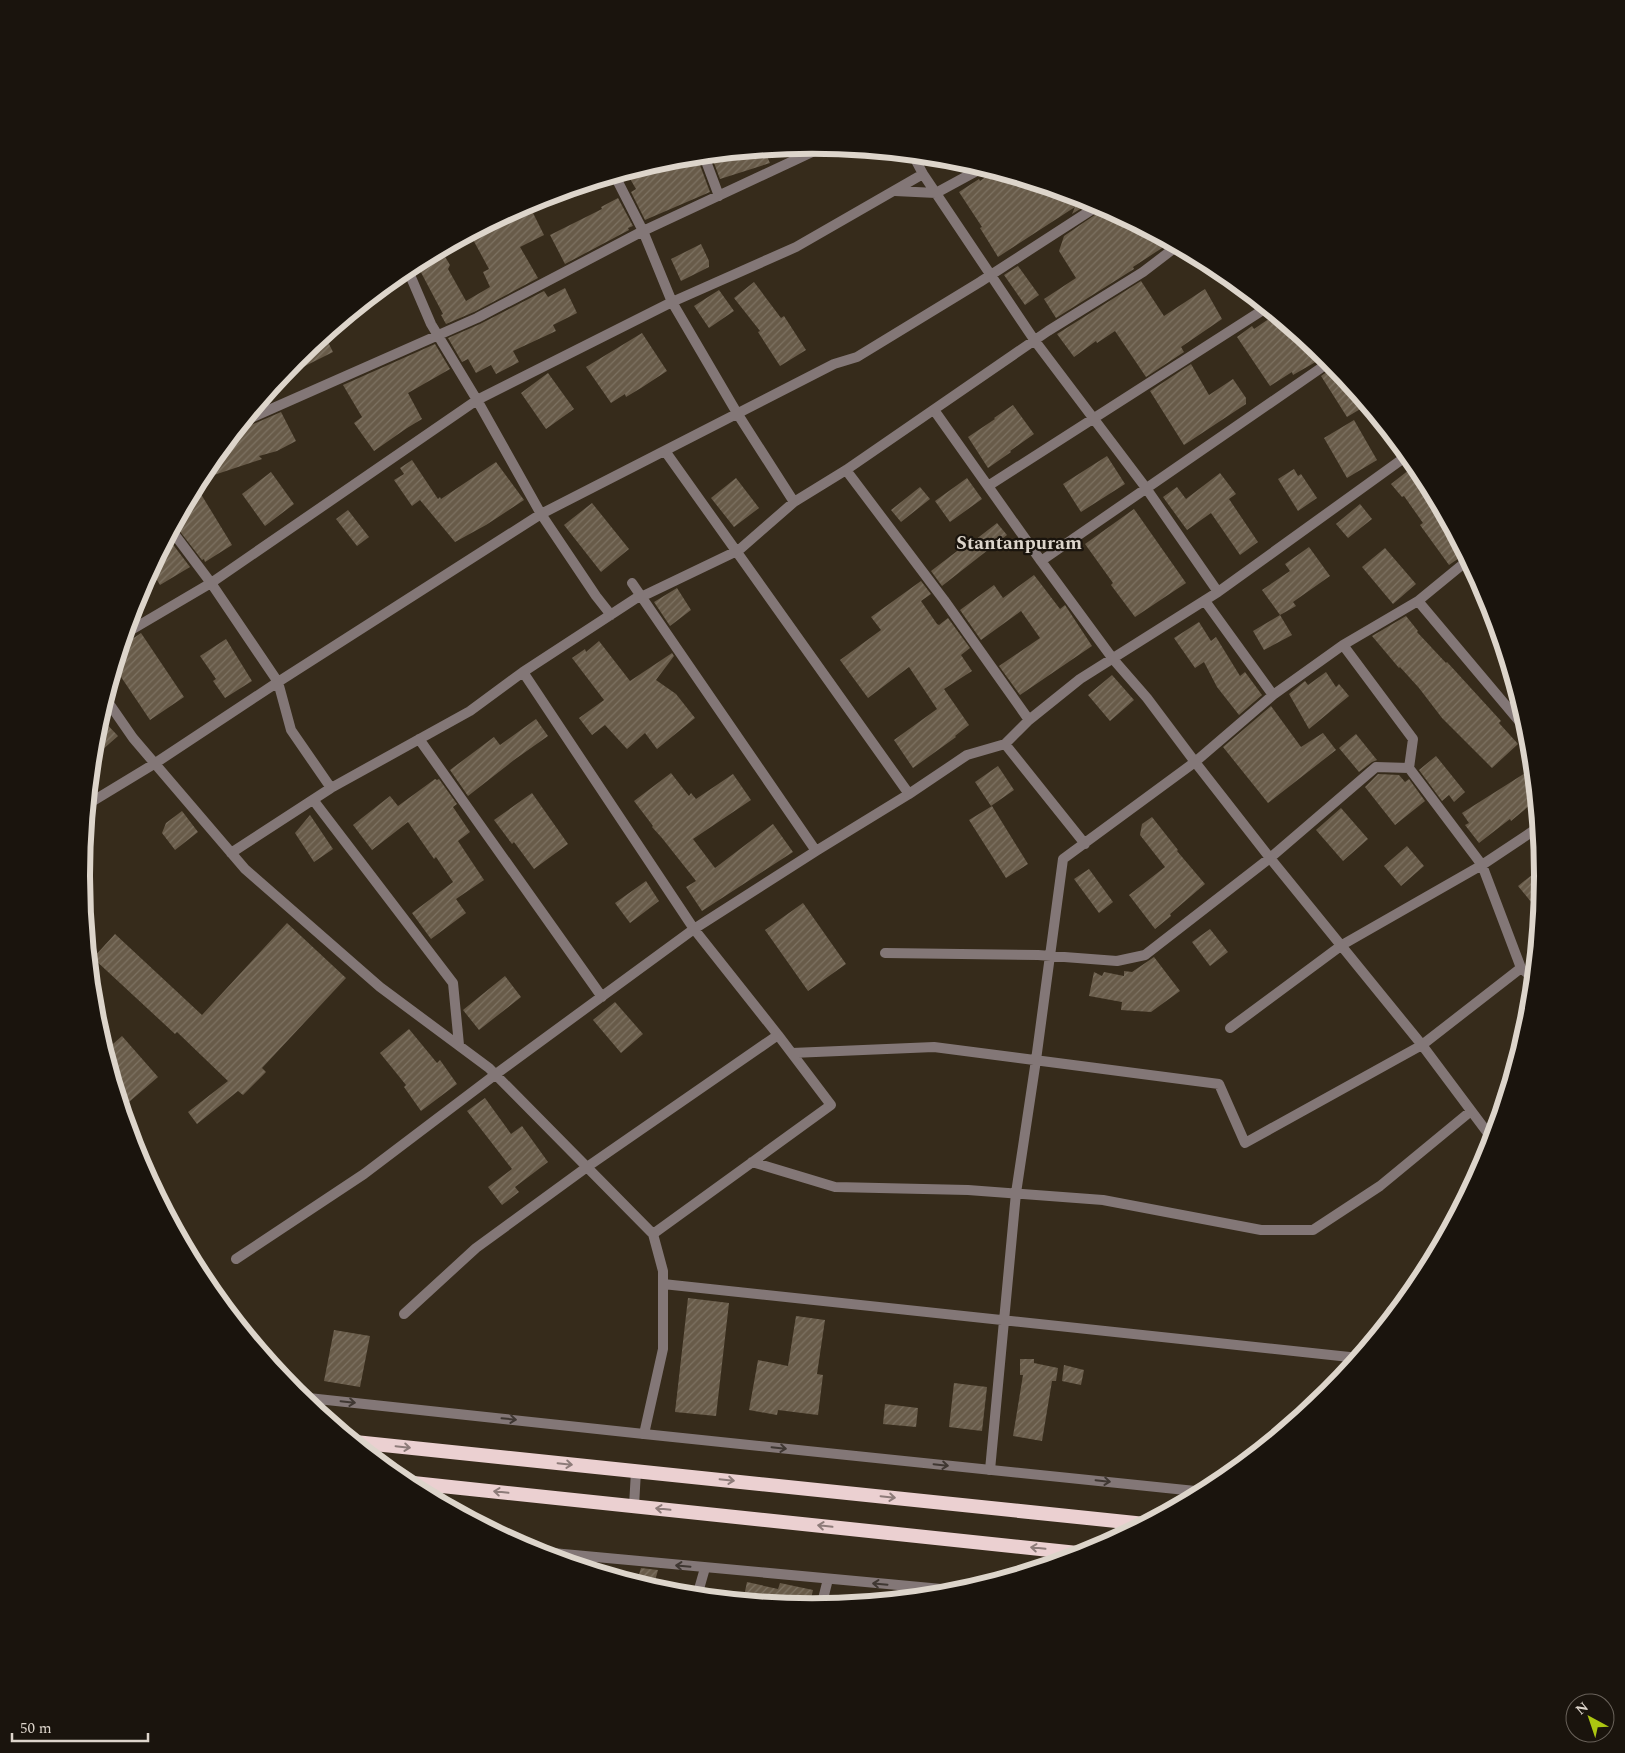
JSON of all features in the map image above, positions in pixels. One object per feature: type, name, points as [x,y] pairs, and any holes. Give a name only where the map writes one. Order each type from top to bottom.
[{"type":"highway","points":[[364,1443],[1134,1523]]},
{"type":"highway","points":[[422,1484],[1068,1552]]},
{"type":"street","points":[[257,415],[477,318],[643,231],[808,154]]},
{"type":"street","points":[[706,162],[719,196]]},
{"type":"street","points":[[917,162],[1035,341],[1146,488],[1218,592]]},
{"type":"street","points":[[894,191],[936,193],[973,173]]},
{"type":"street","points":[[134,628],[211,583],[477,400],[672,302],[796,247],[923,174]]},
{"type":"street","points":[[618,181],[643,231],[672,302],[737,413],[794,502]]},
{"type":"street","points":[[94,800],[154,764],[278,682],[541,514],[834,364],[856,357],[991,275],[1090,210]]},
{"type":"street","points":[[231,853],[314,801],[331,788],[470,711],[523,672],[641,596],[739,550],[794,502],[846,470],[1035,341],[1143,272],[1172,250]]},
{"type":"street","points":[[411,276],[431,324],[477,400],[541,514],[596,596],[611,615]]},
{"type":"street","points":[[988,486],[1262,311]]},
{"type":"street","points":[[1041,561],[1323,366]]},
{"type":"street","points":[[934,410],[1113,659],[1147,698],[1194,762],[1270,858],[1422,1045],[1488,1133]]},
{"type":"street","points":[[664,451],[910,794]]},
{"type":"street","points":[[236,1260],[364,1174],[496,1074],[694,929],[910,794],[967,755],[1005,744],[1029,720],[1080,679],[1218,592],[1402,459]]},
{"type":"street","points":[[846,470],[944,600],[1029,720]]},
{"type":"street","points":[[176,536],[211,583],[278,682],[291,730],[331,788]]},
{"type":"street","points":[[990,1470],[1016,1193],[1063,859],[1194,762],[1273,695],[1342,644],[1418,601],[1463,564]]},
{"type":"street","points":[[632,583],[816,851]]},
{"type":"street","points":[[1204,601],[1273,695]]},
{"type":"street","points":[[1418,601],[1517,718]]},
{"type":"street","points":[[1342,644],[1413,740],[1409,768],[1482,865],[1521,968],[1528,974]]},
{"type":"street","points":[[523,672],[694,929],[831,1104],[653,1234]]},
{"type":"street","points":[[111,706],[154,764],[245,869],[380,987],[496,1074],[653,1234],[663,1271],[663,1349],[644,1434]]},
{"type":"street","points":[[419,739],[602,996]]},
{"type":"street","points":[[1005,744],[1085,844]]},
{"type":"street","points":[[885,953],[1038,955],[1117,962],[1145,955],[1270,858],[1376,767],[1409,768]]},
{"type":"street","points":[[314,801],[453,983],[459,1045]]},
{"type":"street","points":[[1230,1028],[1342,945],[1482,865],[1533,831]]},
{"type":"street","points":[[792,1054],[934,1047],[1219,1084],[1245,1143],[1422,1045],[1521,968]]},
{"type":"street","points":[[404,1314],[476,1248],[587,1167],[778,1035]]},
{"type":"street","points":[[752,1162],[836,1187],[968,1190],[1103,1200],[1261,1230],[1313,1230],[1380,1186],[1471,1111]]},
{"type":"street","points":[[663,1284],[1352,1357]]},
{"type":"street","points":[[313,1398],[1192,1491]]},
{"type":"street","points":[[634,1506],[636,1471]]},
{"type":"street","points":[[578,1560],[706,1568],[934,1588]]},
{"type":"street","points":[[699,1590],[706,1568]]},
{"type":"street","points":[[823,1599],[828,1579]]},
{"type":"building","points":[[767,156],[770,163],[720,179],[713,161]]},
{"type":"building","points":[[699,163],[710,192],[645,220],[631,192],[636,189],[630,178]]},
{"type":"building","points":[[987,176],[999,179],[1045,192],[1084,207],[1072,214],[1075,207],[998,257],[980,228],[982,227],[959,192],[979,179],[980,181]]},
{"type":"building","points":[[618,198],[633,226],[628,228],[629,230],[565,264],[550,235],[602,209],[601,207]]},
{"type":"building","points":[[532,211],[544,235],[520,247],[538,278],[474,312],[446,324],[441,315],[443,314],[420,270],[444,255],[450,265],[448,269],[466,301],[490,287],[483,272],[489,269],[473,240]]},
{"type":"building","points":[[1098,213],[1158,243],[1162,248],[1133,267],[1134,269],[1056,318],[1044,299],[1076,278],[1059,251],[1064,236]]},
{"type":"building","points":[[701,244],[709,261],[709,267],[681,281],[671,259]]},
{"type":"building","points":[[1018,266],[1039,295],[1025,305],[1004,275]]},
{"type":"building","points":[[1141,281],[1164,316],[1205,289],[1222,319],[1181,347],[1184,352],[1146,377],[1115,331],[1097,343],[1096,341],[1074,357],[1057,334]]},
{"type":"building","points":[[754,282],[781,318],[784,316],[806,350],[780,366],[758,332],[760,331],[734,298]]},
{"type":"building","points":[[565,288],[577,313],[553,325],[556,331],[513,351],[519,362],[496,374],[491,365],[476,373],[468,359],[462,362],[448,338],[544,291],[548,297]]},
{"type":"building","points":[[719,290],[734,311],[709,328],[694,306]]},
{"type":"building","points":[[1270,318],[1281,326],[1291,340],[1294,338],[1318,361],[1293,375],[1292,372],[1270,386],[1237,337],[1252,326],[1254,329]]},
{"type":"building","points":[[642,333],[667,371],[626,397],[625,394],[611,403],[586,367]]},
{"type":"building","points":[[328,341],[333,352],[299,369]]},
{"type":"building","points":[[435,344],[450,369],[408,393],[422,419],[374,451],[354,423],[362,417],[343,385]]},
{"type":"building","points":[[1191,364],[1209,395],[1233,379],[1246,398],[1246,404],[1184,445],[1150,391]]},
{"type":"building","points":[[1328,371],[1362,408],[1347,417],[1321,376]]},
{"type":"building","points":[[548,373],[574,409],[546,429],[521,393]]},
{"type":"building","points":[[1013,405],[1034,434],[988,468],[968,437]]},
{"type":"building","points":[[281,412],[296,441],[277,451],[259,456],[262,459],[211,476],[239,437],[248,426]]},
{"type":"building","points":[[1354,420],[1377,460],[1347,478],[1324,438]]},
{"type":"building","points":[[1107,456],[1125,484],[1081,512],[1063,484]]},
{"type":"building","points":[[412,460],[438,499],[440,497],[441,499],[496,462],[524,500],[486,525],[455,542],[420,500],[412,506],[394,480],[404,474],[400,468]]},
{"type":"building","points":[[1294,469],[1298,476],[1301,474],[1317,498],[1298,511],[1278,479]]},
{"type":"building","points":[[1409,470],[1438,515],[1460,557],[1449,565],[1420,525],[1423,523],[1404,496],[1402,497],[1391,484]]},
{"type":"building","points":[[271,472],[294,504],[265,526],[242,494]]},
{"type":"building","points":[[1220,473],[1236,494],[1229,499],[1258,542],[1240,555],[1211,513],[1187,530],[1163,497],[1177,487],[1186,499]]},
{"type":"building","points":[[736,478],[759,508],[734,527],[711,498]]},
{"type":"building","points":[[967,478],[982,499],[950,522],[935,501]]},
{"type":"building","points":[[920,487],[930,499],[901,522],[891,510]]},
{"type":"building","points":[[201,493],[232,545],[205,562],[204,559],[202,560],[179,530]]},
{"type":"building","points":[[592,503],[629,549],[601,572],[564,525]]},
{"type":"building","points":[[1360,504],[1372,519],[1348,538],[1336,524]]},
{"type":"building","points":[[1134,509],[1186,583],[1135,617],[1111,585],[1113,583],[1085,544]]},
{"type":"building","points":[[348,510],[369,537],[357,546],[336,519]]},
{"type":"building","points":[[997,523],[1007,535],[942,586],[931,571]]},
{"type":"building","points":[[172,543],[190,567],[160,585],[155,577]]},
{"type":"building","points":[[1309,547],[1330,576],[1293,602],[1296,606],[1280,615],[1262,590],[1290,571],[1285,564]]},
{"type":"building","points":[[1385,548],[1416,584],[1393,604],[1362,567]]},
{"type":"building","points":[[1034,575],[1060,609],[1065,605],[1092,646],[1020,695],[999,666],[1040,638],[1021,611],[981,640],[960,610],[994,585],[1003,598]]},
{"type":"building","points":[[921,581],[931,594],[921,601],[937,624],[939,625],[948,618],[970,648],[961,655],[972,671],[944,689],[969,725],[956,737],[913,768],[894,740],[937,709],[909,667],[868,698],[840,660],[881,630],[871,617]]},
{"type":"building","points":[[677,588],[691,610],[670,626],[654,602]]},
{"type":"building","points":[[1280,615],[1292,635],[1264,650],[1253,631]]},
{"type":"building","points":[[1406,616],[1417,632],[1501,721],[1499,723],[1518,744],[1492,768],[1442,718],[1419,688],[1372,636]]},
{"type":"building","points":[[1199,622],[1211,641],[1216,637],[1240,676],[1245,672],[1262,695],[1239,715],[1217,687],[1204,662],[1195,668],[1174,638]]},
{"type":"building","points":[[141,633],[184,697],[150,720],[119,675],[129,641]]},
{"type":"building","points":[[226,639],[252,681],[225,698],[213,681],[216,679],[200,656]]},
{"type":"building","points":[[599,641],[630,681],[672,653],[674,656],[656,680],[676,694],[695,718],[657,749],[645,733],[627,749],[605,725],[592,735],[579,718],[604,700],[572,658],[585,649],[586,652]]},
{"type":"building","points":[[1326,672],[1336,687],[1339,684],[1349,696],[1309,729],[1289,694],[1305,681],[1308,685]]},
{"type":"building","points":[[1112,675],[1134,700],[1110,721],[1088,695]]},
{"type":"building","points":[[1271,706],[1301,747],[1323,733],[1336,750],[1268,803],[1223,747]]},
{"type":"building","points":[[536,719],[548,736],[468,796],[450,770],[494,737],[500,745]]},
{"type":"building","points":[[107,724],[118,736],[101,751]]},
{"type":"building","points":[[1356,734],[1377,760],[1359,772],[1339,748]]},
{"type":"building","points":[[1436,756],[1465,792],[1454,802],[1449,795],[1442,801],[1419,770]]},
{"type":"building","points":[[998,766],[1014,790],[991,806],[975,782]]},
{"type":"building","points":[[1527,772],[1531,804],[1479,843],[1465,825],[1469,823],[1462,813]]},
{"type":"building","points":[[671,773],[689,796],[691,793],[696,799],[733,774],[751,800],[693,839],[715,868],[773,824],[793,852],[702,911],[686,887],[696,881],[652,827],[634,801]]},
{"type":"building","points":[[1378,774],[1399,775],[1405,782],[1409,779],[1425,801],[1395,825],[1365,787]]},
{"type":"building","points":[[435,779],[439,779],[457,804],[453,807],[470,832],[458,841],[484,880],[456,899],[466,913],[431,939],[412,913],[453,882],[436,857],[434,859],[408,822],[372,850],[353,825],[390,796],[398,806]]},
{"type":"building","points":[[532,793],[568,844],[534,869],[514,842],[512,844],[494,820]]},
{"type":"building","points":[[992,806],[1028,864],[1006,878],[969,820]]},
{"type":"building","points":[[1341,808],[1368,839],[1343,861],[1316,830]]},
{"type":"building","points":[[182,811],[198,832],[175,850],[162,833],[166,823]]},
{"type":"building","points":[[310,815],[333,849],[314,862],[295,833]]},
{"type":"building","points":[[1152,817],[1205,884],[1155,929],[1129,895],[1165,867],[1140,835],[1142,824]]},
{"type":"building","points":[[1407,846],[1424,866],[1401,886],[1384,866]]},
{"type":"building","points":[[1089,869],[1113,902],[1099,913],[1074,879]]},
{"type":"building","points":[[1535,873],[1534,905],[1518,886]]},
{"type":"building","points":[[646,881],[659,901],[630,923],[615,903]]},
{"type":"building","points":[[803,903],[846,964],[808,991],[765,930]]},
{"type":"building","points":[[287,923],[346,978],[262,1068],[266,1072],[243,1095],[238,1091],[197,1124],[188,1112],[228,1081],[177,1032],[175,1034],[95,960],[95,956],[115,934],[202,1015]]},
{"type":"building","points":[[1210,929],[1228,952],[1210,966],[1192,942]]},
{"type":"building","points":[[1154,957],[1180,991],[1151,1012],[1121,1010],[1122,1002],[1089,996],[1094,972],[1102,976],[1104,972],[1124,976],[1124,971],[1132,972]]},
{"type":"building","points":[[505,976],[521,997],[479,1030],[463,1010]]},
{"type":"building","points":[[615,1002],[643,1034],[621,1053],[593,1020]]},
{"type":"building","points":[[409,1029],[437,1063],[440,1060],[457,1084],[421,1111],[404,1087],[406,1085],[380,1053]]},
{"type":"building","points":[[122,1036],[158,1077],[127,1104],[115,1063],[111,1046]]},
{"type":"building","points":[[485,1098],[511,1134],[522,1126],[548,1162],[515,1187],[519,1192],[502,1205],[488,1187],[512,1169],[467,1111]]},
{"type":"building","points":[[688,1298],[729,1303],[716,1416],[675,1412]]},
{"type":"building","points":[[796,1316],[825,1320],[817,1374],[823,1375],[818,1415],[778,1410],[777,1415],[749,1410],[758,1360],[788,1366]]},
{"type":"building","points":[[334,1330],[370,1336],[360,1387],[324,1381]]},
{"type":"building","points":[[1020,1359],[1034,1359],[1034,1363],[1058,1368],[1056,1381],[1052,1381],[1042,1441],[1013,1436],[1023,1375],[1020,1375]]},
{"type":"building","points":[[1064,1365],[1084,1370],[1081,1385],[1062,1381]]},
{"type":"building","points":[[954,1383],[987,1387],[982,1431],[949,1427]]},
{"type":"building","points":[[885,1404],[918,1408],[916,1427],[883,1424]]},
{"type":"building","points":[[641,1568],[658,1570],[655,1581],[638,1577]]},
{"type":"building","points":[[747,1582],[778,1589],[780,1583],[813,1590],[811,1599],[744,1595]]},
{"type":"district","name":"Stantanpuram","points":[[1019,542]]}]
